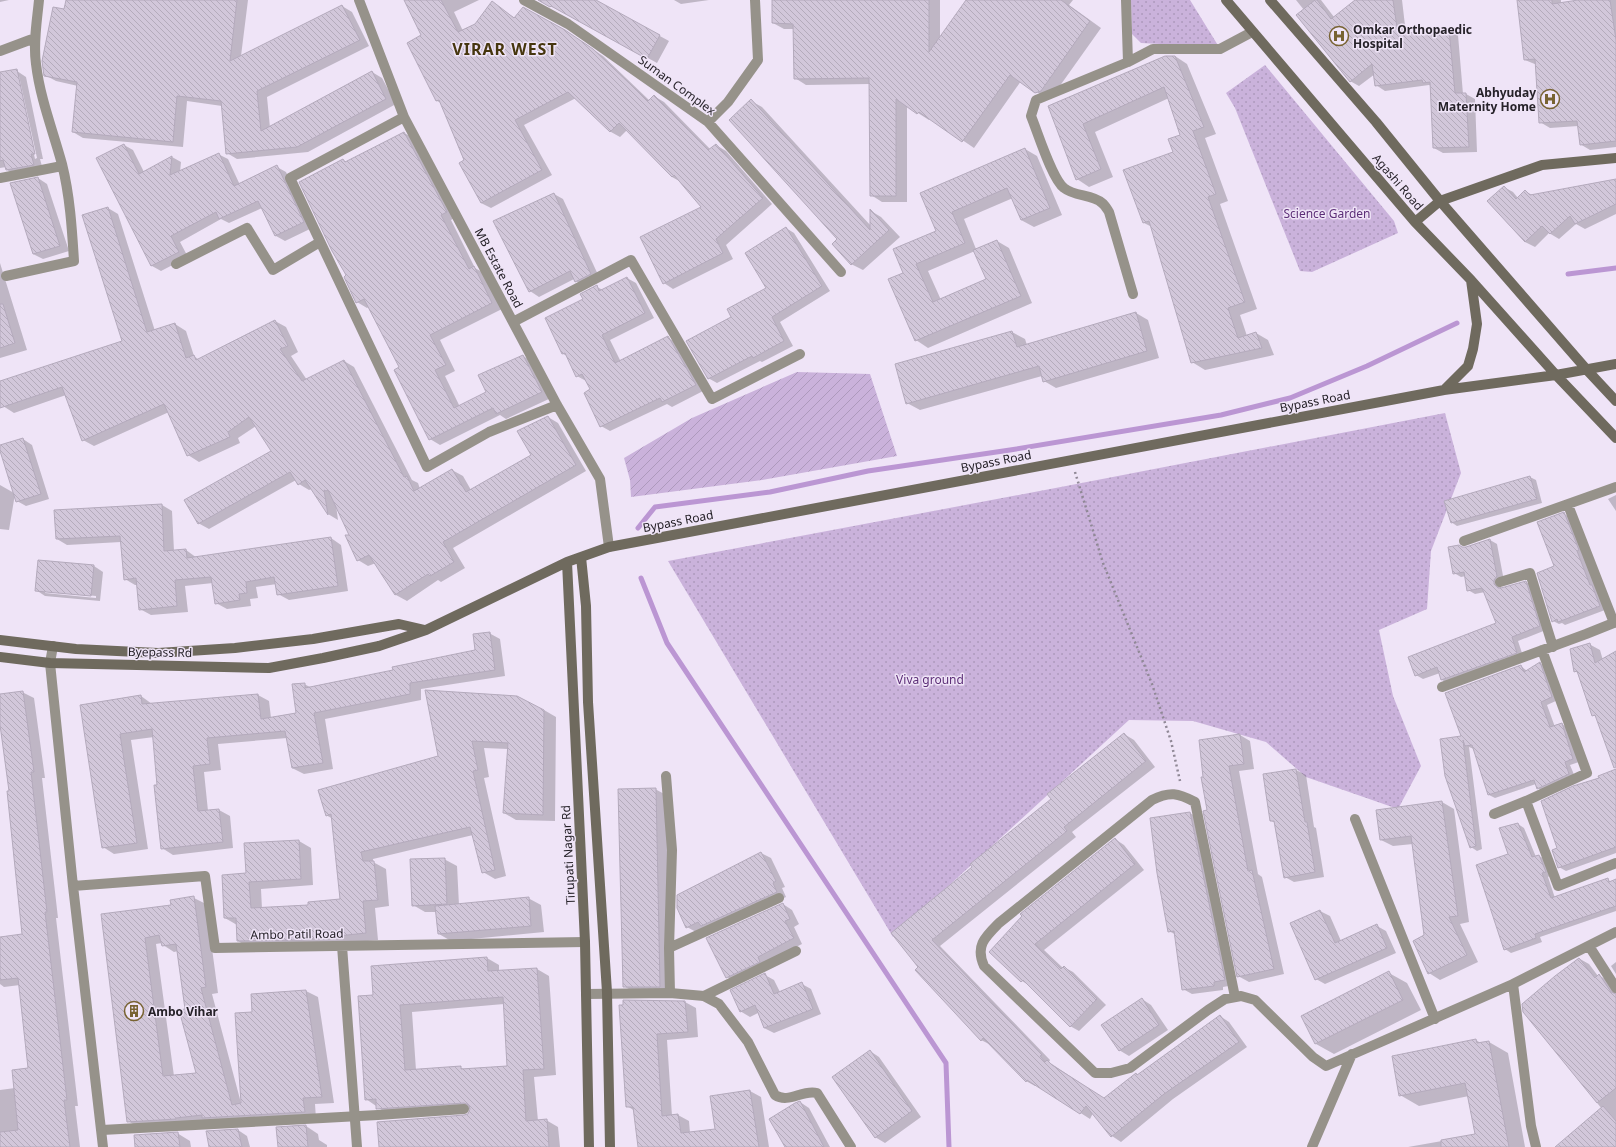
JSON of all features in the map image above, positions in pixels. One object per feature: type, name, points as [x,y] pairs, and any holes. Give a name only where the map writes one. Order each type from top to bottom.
[{"type":"street","points":[[6,276],[74,261],[71,220],[62,166],[40,85],[36,63],[35,38],[39,0]]},
{"type":"street","name":"MB Estate Road","points":[[359,0],[404,117],[557,405],[600,479],[609,547]]},
{"type":"street","name":"Suman Complex","points":[[524,0],[568,24],[708,122],[841,272]]},
{"type":"street","points":[[708,122],[728,102],[758,60],[755,0]]},
{"type":"street","points":[[1126,0],[1128,62]]},
{"type":"street","name":"Agashi Road","points":[[1226,0],[1415,222],[1471,280],[1556,375],[1616,438]]},
{"type":"street","name":"Agashi Road","points":[[1270,0],[1376,122],[1440,201],[1587,370],[1616,401]]},
{"type":"street","points":[[1133,294],[1109,212],[1102,203],[1096,199],[1074,194],[1064,188],[1056,179],[1031,116],[1036,100],[1128,62],[1154,49],[1220,49],[1252,32]]},
{"type":"street","points":[[0,51],[35,38]]},
{"type":"street","points":[[404,117],[290,178],[427,467],[489,432],[557,405]]},
{"type":"street","points":[[1415,222],[1440,201],[1542,165],[1616,158]]},
{"type":"street","points":[[0,178],[62,166]]},
{"type":"street","points":[[176,264],[247,228],[273,270],[320,242]]},
{"type":"street","points":[[513,322],[631,260],[712,399],[800,354]]},
{"type":"street","points":[[1444,390],[1468,366],[1473,349],[1478,324],[1471,280]]},
{"type":"street","name":"Bypass Road","points":[[426,630],[567,562],[609,547],[1444,390],[1556,375],[1616,364]]},
{"type":"street","points":[[1464,541],[1616,487]]},
{"type":"street","points":[[1442,687],[1615,622],[1568,505]]},
{"type":"street","points":[[582,557],[586,606],[590,725],[606,992],[610,1147]]},
{"type":"street","name":"Tirupati Nagar Rd","points":[[567,562],[585,942],[589,1147]]},
{"type":"street","points":[[1500,582],[1530,573],[1553,646]]},
{"type":"street","points":[[0,640],[53,646],[158,653],[235,648],[313,639],[399,624],[426,630]]},
{"type":"street","name":"Byepass Rd","points":[[0,657],[50,663],[269,668],[379,646],[426,630]]},
{"type":"street","points":[[53,646],[50,663],[73,886],[103,1147]]},
{"type":"street","points":[[1494,814],[1526,802],[1587,773],[1542,650]]},
{"type":"street","points":[[666,776],[672,850],[669,948],[670,993]]},
{"type":"street","points":[[1235,997],[1195,802],[1183,796],[1163,794],[1152,800],[999,923],[986,936],[982,942],[980,950],[981,959],[984,966],[1094,1073],[1111,1073],[1130,1068],[1225,999],[1241,996],[1255,1000],[1313,1057],[1326,1066],[1513,984],[1616,932]]},
{"type":"street","points":[[1526,802],[1558,886],[1616,863]]},
{"type":"street","points":[[1355,819],[1435,1018]]},
{"type":"street","name":"Ambo Patil Road","points":[[73,886],[205,876],[215,948],[585,942]]},
{"type":"street","points":[[669,948],[779,898]]},
{"type":"street","points":[[342,946],[357,1147]]},
{"type":"street","points":[[1588,946],[1616,988]]},
{"type":"street","points":[[704,996],[796,951]]},
{"type":"street","points":[[1513,984],[1531,1126],[1536,1147]]},
{"type":"street","points":[[586,994],[606,992],[670,993],[704,996],[719,1004],[748,1042],[774,1095],[780,1099],[810,1091],[817,1092],[851,1147]]},
{"type":"street","points":[[1312,1147],[1352,1054]]},
{"type":"street","points":[[102,1130],[464,1109]]},
{"type":"path","points":[[1072,460],[1103,563],[1152,684],[1171,741],[1183,796]]},
{"type":"green space","points":[[1131,0],[1190,0],[1219,47],[1141,43],[1132,34]]},
{"type":"green space","name":"Science Garden","points":[[1265,65],[1394,221],[1398,233],[1312,272],[1300,271],[1235,108],[1226,93]]},
{"type":"green space","points":[[797,372],[870,374],[897,456],[762,480],[631,497],[630,480],[624,458],[692,418]]},
{"type":"green space","name":"Viva ground","points":[[1445,413],[1461,473],[1431,551],[1427,609],[1379,630],[1393,696],[1421,766],[1398,809],[1306,777],[1266,742],[1193,721],[1129,720],[893,937],[668,561],[1066,486]]},
{"type":"building","points":[[66,0],[237,0],[230,61],[342,5],[360,40],[257,91],[261,131],[372,71],[386,99],[297,147],[226,154],[221,101],[177,96],[173,142],[72,132],[77,82],[44,76],[42,61],[53,7],[64,9]]},
{"type":"building","points":[[404,0],[441,0],[458,32],[475,24],[492,1],[514,18],[523,7],[565,30],[593,49],[648,101],[654,95],[708,150],[716,144],[763,198],[716,239],[723,253],[663,284],[640,237],[701,207],[674,175],[672,177],[619,123],[610,132],[568,92],[515,120],[542,170],[481,203],[459,163],[464,160],[439,100],[436,101],[407,43],[421,35]]},
{"type":"building","points":[[538,0],[596,0],[660,35],[647,59]]},
{"type":"building","points":[[772,0],[929,0],[929,52],[966,0],[1061,0],[1090,21],[1041,91],[1035,93],[1010,75],[962,142],[919,112],[917,114],[896,99],[896,196],[870,196],[869,78],[794,79],[793,24],[772,23]]},
{"type":"building","points":[[1317,0],[1331,19],[1355,0],[1393,0],[1398,34],[1449,29],[1455,93],[1466,93],[1469,147],[1433,148],[1430,82],[1423,83],[1422,80],[1375,86],[1372,64],[1350,82],[1296,15]]},
{"type":"building","points":[[1517,0],[1552,0],[1552,4],[1578,0],[1610,0],[1616,40],[1616,141],[1580,145],[1577,121],[1539,123],[1535,59],[1524,60]]},
{"type":"building","points":[[1165,56],[1175,56],[1204,127],[1193,131],[1216,194],[1208,197],[1245,302],[1228,308],[1238,338],[1256,332],[1262,348],[1191,363],[1149,221],[1143,223],[1123,170],[1173,152],[1168,139],[1180,135],[1164,87],[1083,124],[1101,169],[1076,180],[1048,106]]},
{"type":"building","points":[[17,69],[35,154],[31,154],[34,165],[6,170],[3,160],[0,161],[0,72]]},
{"type":"building","points":[[751,99],[870,230],[870,209],[889,230],[851,265],[832,244],[837,239],[729,120]]},
{"type":"building","points":[[404,132],[447,212],[441,215],[469,269],[474,266],[492,303],[430,335],[446,365],[435,370],[454,408],[486,392],[478,375],[523,355],[542,392],[496,414],[493,408],[429,440],[394,370],[399,367],[364,299],[356,303],[344,277],[346,275],[332,251],[299,182],[343,159],[345,162]]},
{"type":"building","points":[[124,144],[139,174],[172,156],[170,175],[219,153],[234,186],[277,165],[304,222],[275,236],[258,201],[219,219],[216,212],[171,236],[179,252],[151,266],[96,158]]},
{"type":"building","points":[[1025,148],[1050,208],[1021,220],[1007,188],[952,212],[965,243],[916,264],[933,302],[986,279],[973,250],[997,240],[1021,296],[915,341],[888,279],[903,273],[893,249],[936,231],[920,193]]},
{"type":"building","points":[[38,177],[60,246],[33,254],[10,183]]},
{"type":"building","points":[[1616,179],[1616,204],[1575,224],[1570,216],[1550,234],[1542,226],[1525,242],[1487,201],[1504,186],[1516,199],[1525,190],[1530,195]]},
{"type":"building","points":[[554,193],[591,274],[575,282],[570,271],[529,292],[493,221]]},
{"type":"building","points":[[108,207],[147,332],[175,323],[186,358],[194,355],[196,360],[275,320],[288,346],[280,349],[302,381],[344,360],[404,477],[407,476],[414,491],[452,469],[466,492],[531,455],[517,431],[548,416],[576,465],[443,542],[454,562],[430,576],[428,574],[395,595],[369,555],[357,561],[345,535],[349,535],[328,490],[324,490],[328,515],[305,480],[298,485],[290,472],[198,524],[184,500],[271,451],[249,417],[228,432],[230,437],[187,456],[164,404],[82,441],[62,387],[0,408],[0,381],[122,341],[82,215]]},
{"type":"building","points":[[786,227],[822,286],[772,317],[784,341],[753,358],[752,356],[708,379],[686,341],[731,317],[727,309],[766,288],[745,253]]},
{"type":"building","points":[[627,277],[645,313],[602,335],[615,363],[668,336],[696,385],[662,402],[660,398],[600,427],[584,393],[590,389],[582,374],[576,377],[565,353],[562,354],[545,318],[583,299],[580,294],[597,285],[599,291]]},
{"type":"building","points":[[0,304],[3,304],[15,343],[0,348]]},
{"type":"building","points":[[1136,312],[1147,351],[1043,382],[1039,366],[906,404],[895,364],[1012,331],[1017,347]]},
{"type":"building","points":[[23,438],[41,494],[16,502],[0,451],[0,445]]},
{"type":"building","points":[[1530,476],[1537,499],[1451,523],[1444,501]]},
{"type":"building","points":[[162,504],[164,551],[186,549],[187,558],[331,537],[338,586],[277,595],[274,577],[246,582],[247,593],[239,594],[240,600],[215,604],[211,577],[175,580],[177,606],[139,610],[136,578],[124,580],[120,536],[56,539],[54,510]]},
{"type":"building","points":[[1564,512],[1579,550],[1577,551],[1590,585],[1592,585],[1600,606],[1558,622],[1557,619],[1552,622],[1537,573],[1554,566],[1537,522]]},
{"type":"building","points":[[1490,539],[1497,576],[1494,580],[1494,584],[1498,588],[1501,588],[1526,581],[1540,626],[1512,637],[1517,653],[1441,680],[1437,667],[1415,676],[1408,657],[1496,623],[1482,588],[1467,591],[1464,572],[1453,574],[1448,547],[1459,545],[1466,547]]},
{"type":"building","points":[[38,560],[94,565],[91,596],[35,591]]},
{"type":"building","points":[[490,632],[495,670],[410,683],[410,694],[314,713],[323,763],[292,768],[285,731],[207,738],[210,764],[193,766],[198,811],[219,809],[223,842],[161,849],[154,785],[157,785],[152,729],[120,734],[137,843],[102,848],[80,705],[141,695],[142,704],[258,694],[261,719],[296,713],[292,684],[305,683],[305,688],[393,670],[392,667],[475,650],[473,634]]},
{"type":"building","points":[[1590,643],[1595,663],[1616,651],[1616,767],[1614,768],[1595,715],[1592,716],[1577,671],[1574,672],[1570,649]]},
{"type":"building","points":[[1540,662],[1552,697],[1541,702],[1550,727],[1562,723],[1573,759],[1565,762],[1569,774],[1537,789],[1534,780],[1488,795],[1472,745],[1465,746],[1463,740],[1476,846],[1470,848],[1445,776],[1440,739],[1461,736],[1445,693],[1521,665],[1524,672]]},
{"type":"building","points":[[425,690],[517,696],[544,710],[543,815],[503,813],[508,743],[472,741],[478,770],[473,771],[495,870],[482,873],[470,827],[361,852],[363,861],[374,861],[378,900],[363,901],[366,933],[301,940],[237,941],[236,918],[224,918],[222,875],[246,873],[244,843],[299,840],[301,879],[249,882],[251,908],[308,905],[308,902],[340,899],[331,814],[326,816],[318,790],[438,756]]},
{"type":"building","points":[[23,691],[34,772],[31,772],[47,912],[45,912],[67,1100],[64,1100],[70,1147],[0,1147],[0,1132],[18,1130],[12,1070],[28,1068],[18,978],[0,980],[0,937],[22,934],[7,791],[9,791],[0,725],[0,694]]},
{"type":"building","points":[[1124,733],[1146,761],[1064,827],[1067,831],[932,940],[1042,1055],[1040,1056],[1045,1062],[1047,1060],[1052,1065],[1104,1098],[1136,1073],[1137,1075],[1220,1015],[1239,1042],[1164,1094],[1111,1137],[1086,1106],[1080,1114],[1027,1080],[1026,1082],[983,1038],[981,1041],[915,970],[918,967],[891,933],[972,867],[970,864],[1051,799],[1047,794]]},
{"type":"building","points":[[1240,734],[1244,764],[1229,766],[1248,871],[1252,870],[1274,969],[1237,977],[1203,811],[1207,810],[1201,777],[1203,777],[1199,740]]},
{"type":"building","points":[[1296,769],[1305,822],[1307,822],[1315,872],[1284,878],[1274,821],[1270,821],[1263,774]]},
{"type":"building","points":[[1616,769],[1616,847],[1558,868],[1552,850],[1557,848],[1541,801],[1573,786],[1599,778],[1598,776]]},
{"type":"building","points":[[656,788],[660,987],[623,987],[618,789]]},
{"type":"building","points":[[1442,801],[1458,916],[1449,917],[1467,955],[1428,974],[1413,941],[1424,935],[1411,836],[1380,840],[1376,810]]},
{"type":"building","points":[[1190,812],[1225,980],[1214,982],[1214,986],[1182,990],[1174,931],[1168,932],[1157,873],[1150,818]]},
{"type":"building","points":[[1518,823],[1532,857],[1539,855],[1546,872],[1542,873],[1551,898],[1608,878],[1609,882],[1616,879],[1616,906],[1535,934],[1536,938],[1504,950],[1476,865],[1508,854],[1499,828]]},
{"type":"building","points":[[1115,838],[1135,864],[1035,944],[1061,969],[1064,966],[1097,999],[1070,1027],[1023,980],[1021,982],[989,952],[1022,916],[1020,914]]},
{"type":"building","points":[[761,852],[776,881],[773,883],[777,892],[701,926],[698,922],[686,928],[677,908],[677,895]]},
{"type":"building","points":[[445,858],[447,904],[412,906],[410,859]]},
{"type":"building","points":[[194,896],[206,987],[201,988],[232,1105],[241,1103],[235,1013],[252,1012],[251,994],[306,990],[322,1097],[303,1098],[305,1112],[202,1118],[202,1115],[176,1119],[127,1122],[101,914],[171,905],[170,900]],"holes":[[[159,935],[162,946],[176,944],[185,1009],[179,1010],[196,1073],[163,1076],[145,938]]]},
{"type":"building","points":[[529,897],[531,926],[438,934],[435,906]]},
{"type":"building","points":[[783,903],[790,919],[785,921],[794,938],[758,957],[760,962],[726,978],[706,938]]},
{"type":"building","points":[[1320,910],[1335,943],[1377,924],[1387,948],[1315,980],[1290,923]]},
{"type":"building","points":[[487,957],[488,971],[537,968],[544,1069],[523,1070],[526,1121],[547,1119],[549,1147],[379,1147],[377,1122],[464,1115],[468,1114],[470,1109],[469,1105],[464,1103],[376,1109],[376,1099],[365,1100],[358,996],[373,995],[371,966]],"holes":[[[503,997],[507,1066],[461,1069],[461,1066],[405,1070],[400,1005]]]},
{"type":"building","points":[[1579,958],[1595,978],[1599,974],[1611,992],[1616,994],[1616,1088],[1597,1103],[1523,1012],[1522,1004]]},
{"type":"building","points":[[1389,971],[1403,1000],[1315,1044],[1301,1016]]},
{"type":"building","points":[[765,973],[774,994],[802,982],[813,1009],[764,1028],[755,1005],[740,1012],[730,990]]},
{"type":"building","points":[[1142,998],[1159,1025],[1119,1051],[1101,1025]]},
{"type":"building","points":[[623,1000],[685,1001],[688,1032],[657,1034],[662,1116],[678,1114],[681,1133],[715,1129],[710,1096],[750,1090],[759,1147],[638,1147],[633,1107],[626,1107],[619,1005],[623,1005]]},
{"type":"building","points":[[1476,1039],[1477,1043],[1489,1041],[1509,1147],[1441,1147],[1441,1140],[1475,1134],[1465,1083],[1399,1096],[1392,1056]]},
{"type":"building","points":[[870,1050],[912,1111],[875,1138],[832,1077]]},
{"type":"building","points":[[800,1101],[824,1147],[785,1147],[769,1119]]},
{"type":"building","points":[[1603,1106],[1616,1121],[1616,1147],[1555,1147]]},
{"type":"building","points":[[306,1125],[308,1147],[278,1147],[276,1127]]},
{"type":"building","points":[[238,1129],[242,1147],[209,1147],[206,1131]]},
{"type":"building","points":[[178,1132],[180,1147],[135,1147],[134,1135]]},
{"type":"waterway","points":[[1568,274],[1616,268]]},
{"type":"waterway","points":[[638,528],[655,507],[770,492],[868,471],[1010,450],[1221,415],[1290,398],[1367,366],[1457,323]]},
{"type":"waterway","points":[[641,578],[667,643],[946,1063],[949,1147]]},
{"type":"place","name":"Omkar Orthopaedic Hospital","points":[[1339,36]]},
{"type":"place","name":"Abhyuday Maternity Home","points":[[1550,99]]},
{"type":"place","name":"Ambo Vihar","points":[[134,1011]]},
{"type":"district","name":"VIRAR WEST","points":[[505,49]]}]
